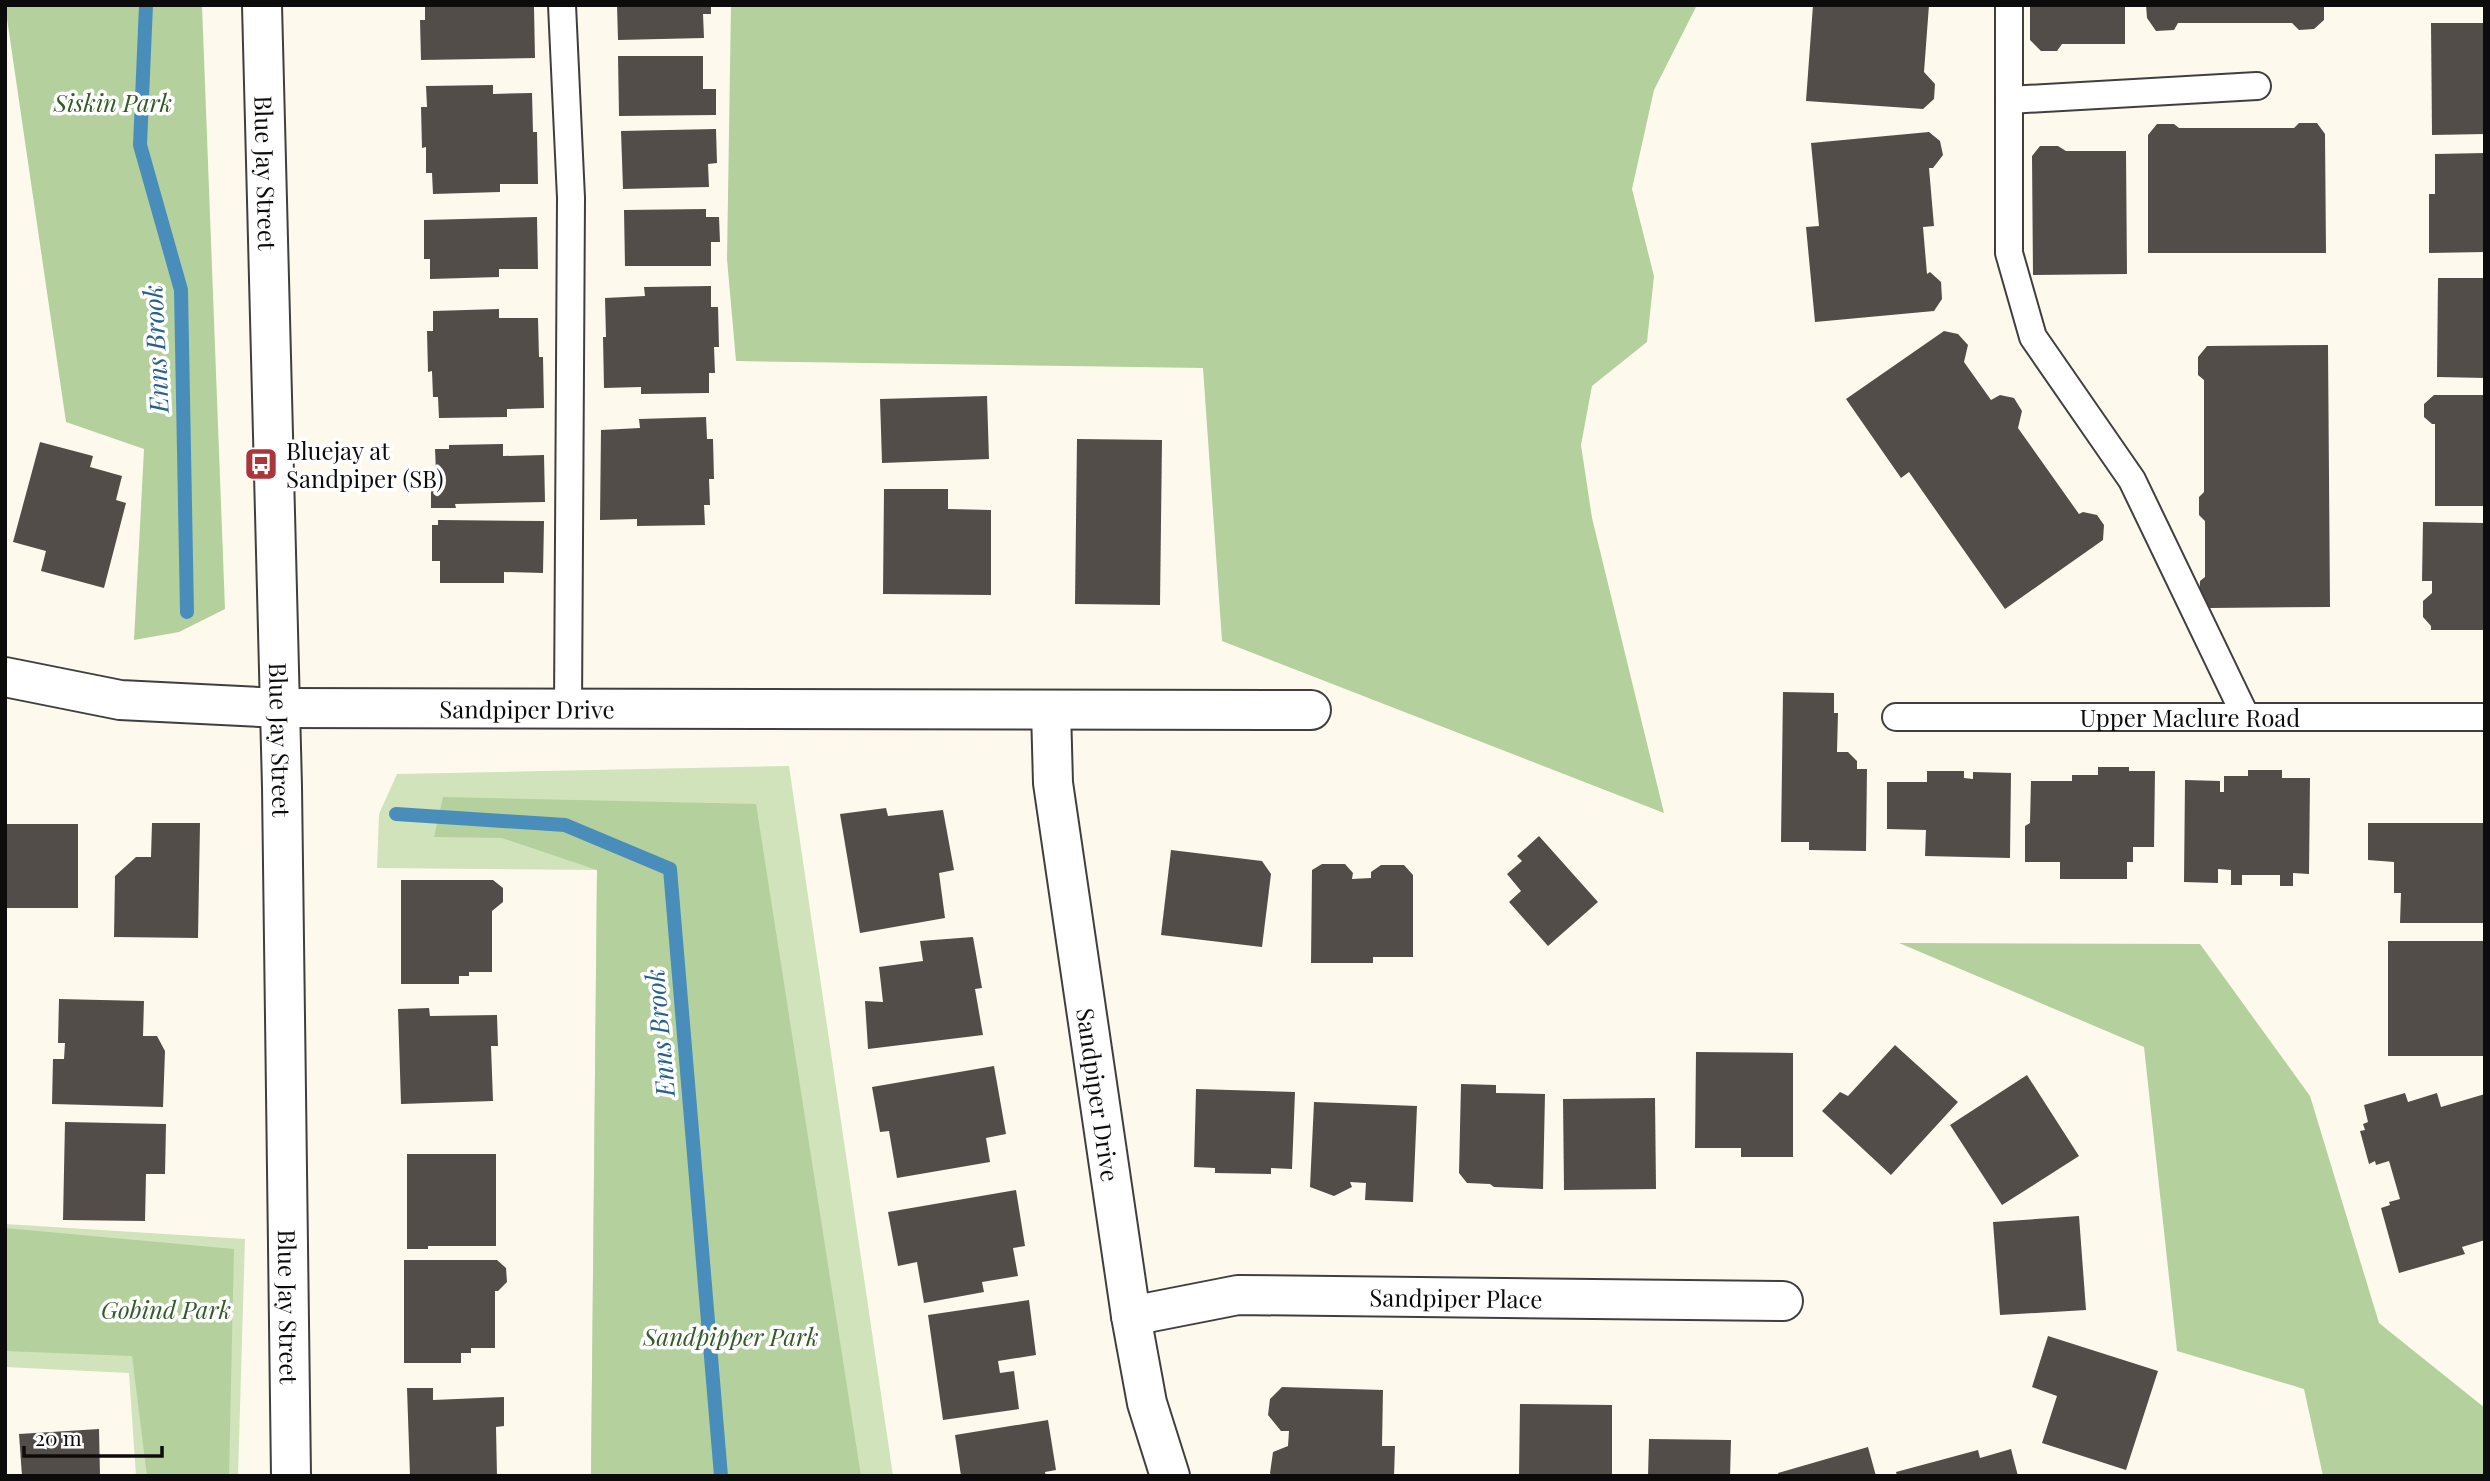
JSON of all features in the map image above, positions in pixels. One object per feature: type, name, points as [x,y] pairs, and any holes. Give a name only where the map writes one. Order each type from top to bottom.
[{"type":"street","name":"Blue Jay Street","points":[[262,5],[280,708],[291,1476]]},
{"type":"street","name":"Sandpiper Drive","points":[[5,677],[68,692],[120,700],[280,708],[1311,710]]},
{"type":"street","name":"Sandpiper Drive","points":[[1051,710],[1053,783],[1131,1316],[1147,1403],[1170,1476]]},
{"type":"street","name":"Sandpiper Place","points":[[1131,1316],[1238,1295],[1783,1301]]},
{"type":"lane","points":[[562,5],[572,198],[568,709]]},
{"type":"lane","points":[[2009,5],[2009,253],[2033,337],[2132,480],[2246,717]]},
{"type":"lane","points":[[2009,100],[2257,86]]},
{"type":"lane","name":"Upper Maclure Road","points":[[1896,717],[2485,717]]},
{"type":"green space","name":"Siskin Park","points":[[5,5],[202,5],[225,609],[179,632],[134,640],[144,449],[66,422]]},
{"type":"green space","points":[[731,5],[1697,5],[1654,90],[1632,189],[1654,276],[1647,342],[1592,386],[1581,445],[1592,518],[1664,813],[1222,641],[1203,368],[736,361],[727,259]]},
{"type":"green space","name":"Sandpipper Park","points":[[789,766],[893,1476],[591,1476],[597,870],[377,868],[379,814],[397,774]]},
{"type":"green space","name":"Sandpipper Park","points":[[443,797],[756,804],[861,1476],[591,1476],[597,870],[502,838],[434,837]]},
{"type":"green space","points":[[1899,943],[2200,944],[2310,1096],[2379,1323],[2485,1408],[2485,1476],[2323,1476],[2304,1389],[2177,1351],[2144,1047]]},
{"type":"green space","name":"Gobind Park","points":[[5,1224],[245,1239],[238,1476],[136,1476],[129,1373],[5,1367]]},
{"type":"green space","name":"Gobind Park","points":[[5,1228],[234,1249],[229,1476],[147,1476],[132,1356],[5,1351]]},
{"type":"building","points":[[425,5],[534,7],[535,58],[421,60],[420,20],[425,20]]},
{"type":"building","points":[[617,5],[711,5],[711,14],[703,14],[704,38],[618,40]]},
{"type":"building","points":[[1813,5],[1929,5],[1924,72],[1935,84],[1934,99],[1923,109],[1806,101]]},
{"type":"building","points":[[2030,5],[2125,5],[2125,44],[2062,44],[2057,51],[2041,51],[2030,40]]},
{"type":"building","points":[[2146,5],[2324,5],[2324,20],[2314,29],[2299,30],[2292,23],[2178,23],[2174,30],[2156,31],[2147,18]]},
{"type":"building","points":[[2431,23],[2485,23],[2485,134],[2432,135]]},
{"type":"building","points":[[618,56],[703,56],[703,89],[716,89],[716,115],[619,116]]},
{"type":"building","points":[[493,85],[493,94],[532,93],[533,132],[537,132],[538,184],[500,184],[500,192],[433,194],[432,173],[426,173],[426,147],[422,148],[421,107],[427,107],[426,86]]},
{"type":"building","points":[[2299,123],[2317,123],[2325,134],[2326,253],[2148,253],[2148,135],[2157,124],[2174,124],[2179,128],[2294,128]]},
{"type":"building","points":[[716,129],[717,163],[708,164],[709,187],[623,189],[621,131]]},
{"type":"building","points":[[1929,132],[1940,141],[1943,155],[1933,168],[1929,168],[1934,226],[1923,227],[1927,274],[1930,272],[1941,282],[1942,299],[1934,311],[1815,322],[1806,227],[1819,226],[1811,143]]},
{"type":"building","points":[[2040,146],[2058,146],[2066,151],[2126,151],[2127,274],[2033,275],[2032,156]]},
{"type":"building","points":[[2485,153],[2485,252],[2429,253],[2429,194],[2435,194],[2435,154]]},
{"type":"building","points":[[706,209],[706,217],[719,217],[720,242],[711,242],[711,266],[625,266],[624,210]]},
{"type":"building","points":[[537,217],[538,269],[499,269],[499,277],[430,279],[430,259],[424,259],[424,220]]},
{"type":"building","points":[[2438,278],[2485,278],[2485,378],[2437,377]]},
{"type":"building","points":[[711,286],[711,307],[718,307],[719,347],[714,347],[715,373],[709,373],[709,393],[641,394],[641,387],[604,388],[605,298],[645,296],[644,287]]},
{"type":"building","points":[[499,309],[499,318],[538,318],[539,357],[543,357],[544,408],[507,409],[507,417],[439,418],[438,397],[433,397],[432,371],[428,372],[427,331],[433,331],[433,311]]},
{"type":"building","points":[[1944,331],[1958,334],[1968,345],[1964,362],[1991,400],[2000,395],[2014,398],[2022,411],[2018,428],[2079,514],[2083,512],[2097,515],[2104,525],[2103,540],[2005,609],[1909,472],[1901,478],[1846,399]]},
{"type":"building","points":[[2328,345],[2330,607],[2209,608],[2199,600],[2200,581],[2205,577],[2205,521],[2199,515],[2199,497],[2204,492],[2204,380],[2198,375],[2198,357],[2207,346]]},
{"type":"building","points":[[2434,395],[2485,395],[2485,506],[2435,506],[2435,424],[2424,417],[2424,404]]},
{"type":"building","points":[[987,396],[989,459],[882,463],[880,399]]},
{"type":"building","points":[[706,417],[707,439],[713,439],[714,479],[709,479],[710,505],[704,505],[705,525],[637,526],[637,519],[600,520],[601,430],[640,428],[639,419]]},
{"type":"building","points":[[1077,439],[1162,440],[1160,605],[1075,604]]},
{"type":"building","points":[[40,442],[93,456],[90,467],[122,476],[116,500],[126,503],[104,588],[41,571],[46,551],[13,542]]},
{"type":"building","points":[[503,444],[503,456],[544,455],[545,502],[455,504],[456,508],[431,508],[431,472],[436,472],[435,449],[449,449],[449,445]]},
{"type":"building","points":[[884,489],[948,489],[948,509],[991,510],[991,595],[883,594]]},
{"type":"building","points":[[438,520],[544,521],[543,573],[504,572],[504,583],[440,583],[440,561],[432,561],[432,525],[438,525]]},
{"type":"building","points":[[2423,522],[2485,523],[2485,630],[2431,630],[2423,617],[2423,601],[2432,593],[2432,581],[2422,581]]},
{"type":"building","points":[[1783,692],[1834,693],[1834,713],[1838,713],[1837,752],[1848,752],[1857,761],[1857,769],[1867,769],[1866,851],[1809,850],[1809,842],[1781,842]]},
{"type":"building","points":[[2098,767],[2129,767],[2129,771],[2155,771],[2154,847],[2133,847],[2133,862],[2127,862],[2127,879],[2060,879],[2060,862],[2025,862],[2025,826],[2030,823],[2031,781],[2072,781],[2072,775],[2098,775]]},
{"type":"building","points":[[2248,770],[2282,770],[2282,778],[2310,778],[2309,874],[2293,873],[2293,886],[2280,886],[2280,875],[2242,875],[2242,885],[2231,885],[2231,870],[2218,869],[2218,883],[2184,882],[2185,780],[2220,781],[2220,792],[2224,792],[2224,776],[2248,776]]},
{"type":"building","points":[[1927,771],[1964,771],[1964,778],[1973,779],[1973,772],[2011,773],[2010,858],[1925,856],[1926,830],[1887,829],[1887,782],[1927,782]]},
{"type":"building","points":[[886,808],[888,816],[943,810],[954,870],[939,873],[945,918],[860,933],[840,814]]},
{"type":"building","points":[[152,823],[200,823],[198,938],[114,937],[115,876],[136,857],[151,857]]},
{"type":"building","points":[[2368,823],[2485,823],[2485,923],[2400,923],[2401,893],[2394,893],[2394,862],[2368,860]]},
{"type":"building","points":[[5,824],[78,824],[78,908],[5,908]]},
{"type":"building","points":[[1539,836],[1598,902],[1548,946],[1509,902],[1521,891],[1507,874],[1522,861],[1517,856]]},
{"type":"building","points":[[1171,850],[1262,861],[1271,874],[1262,947],[1161,935]]},
{"type":"building","points":[[1322,864],[1345,864],[1353,873],[1352,879],[1371,878],[1371,872],[1381,865],[1404,865],[1413,875],[1413,957],[1373,957],[1373,963],[1311,963],[1312,870]]},
{"type":"building","points":[[401,880],[493,880],[503,888],[503,902],[492,911],[492,972],[469,972],[469,976],[459,976],[459,984],[401,984]]},
{"type":"building","points":[[973,937],[982,988],[975,989],[983,1035],[868,1049],[865,1001],[883,1002],[879,967],[923,961],[920,941]]},
{"type":"building","points":[[2388,941],[2485,941],[2485,1056],[2388,1056]]},
{"type":"building","points":[[59,999],[144,1001],[143,1036],[157,1036],[165,1051],[163,1107],[52,1104],[53,1059],[64,1059],[65,1043],[58,1043]]},
{"type":"building","points":[[429,1008],[430,1016],[497,1015],[498,1046],[491,1046],[493,1101],[401,1104],[398,1009]]},
{"type":"building","points":[[1895,1045],[1958,1102],[1891,1175],[1822,1111],[1840,1092],[1848,1096]]},
{"type":"building","points":[[1696,1052],[1793,1053],[1793,1157],[1741,1157],[1741,1148],[1695,1148]]},
{"type":"building","points":[[994,1066],[1006,1134],[986,1138],[990,1162],[897,1178],[889,1131],[880,1132],[872,1087]]},
{"type":"building","points":[[2027,1075],[2079,1156],[2002,1205],[1950,1125]]},
{"type":"building","points":[[1461,1084],[1496,1085],[1496,1093],[1545,1094],[1543,1189],[1467,1183],[1459,1173]]},
{"type":"building","points":[[1196,1089],[1295,1092],[1292,1169],[1271,1168],[1271,1174],[1215,1173],[1215,1168],[1194,1167]]},
{"type":"building","points":[[2405,1093],[2408,1102],[2437,1093],[2441,1107],[2485,1094],[2485,1240],[2462,1247],[2465,1254],[2399,1273],[2381,1208],[2400,1199],[2389,1161],[2369,1164],[2360,1131],[2365,1130],[2363,1124],[2368,1122],[2364,1105]]},
{"type":"building","points":[[1655,1098],[1656,1189],[1564,1190],[1563,1099]]},
{"type":"building","points":[[1314,1102],[1417,1106],[1413,1202],[1365,1200],[1366,1183],[1350,1182],[1352,1187],[1334,1196],[1310,1187]]},
{"type":"building","points":[[65,1122],[166,1124],[165,1174],[146,1174],[145,1221],[63,1220]]},
{"type":"building","points":[[407,1154],[496,1154],[496,1246],[428,1246],[428,1249],[407,1249]]},
{"type":"building","points":[[1016,1190],[1025,1246],[1013,1248],[1018,1276],[982,1282],[984,1292],[924,1303],[917,1262],[898,1266],[888,1212]]},
{"type":"building","points":[[2079,1216],[2086,1310],[2000,1315],[1993,1222]]},
{"type":"building","points":[[404,1260],[497,1260],[506,1268],[507,1282],[495,1291],[495,1348],[471,1348],[471,1353],[461,1353],[461,1363],[404,1363]]},
{"type":"building","points":[[1029,1300],[1036,1355],[998,1361],[1000,1373],[1014,1371],[1019,1409],[943,1420],[928,1315]]},
{"type":"building","points":[[2048,1336],[2158,1371],[2126,1470],[2042,1443],[2057,1396],[2032,1387]]},
{"type":"building","points":[[1282,1387],[1383,1390],[1382,1446],[1395,1446],[1394,1476],[1272,1476],[1270,1473],[1273,1452],[1288,1446],[1289,1431],[1281,1431],[1268,1415],[1270,1399]]},
{"type":"building","points":[[407,1388],[433,1388],[433,1400],[504,1397],[504,1426],[496,1427],[497,1476],[410,1476]]},
{"type":"building","points":[[1520,1404],[1612,1405],[1612,1476],[1519,1476]]},
{"type":"building","points":[[1048,1420],[1056,1470],[1045,1472],[1046,1476],[961,1476],[955,1435]]},
{"type":"building","points":[[99,1429],[100,1476],[22,1476],[19,1434]]},
{"type":"building","points":[[1649,1439],[1731,1440],[1730,1476],[1648,1476]]},
{"type":"building","points":[[1868,1447],[1876,1476],[1779,1476],[1778,1473]]},
{"type":"building","points":[[2011,1449],[2018,1476],[1897,1476],[1896,1472],[1978,1450],[1980,1458]]},
{"type":"waterway","name":"Enns Brook","points":[[146,5],[140,145],[181,290],[187,612]]},
{"type":"waterway","name":"Enns Brook","points":[[396,814],[565,825],[670,869],[721,1476]]},
{"type":"place","name":"Bluejay at Sandpiper (SB)","points":[[261,464]]}]
